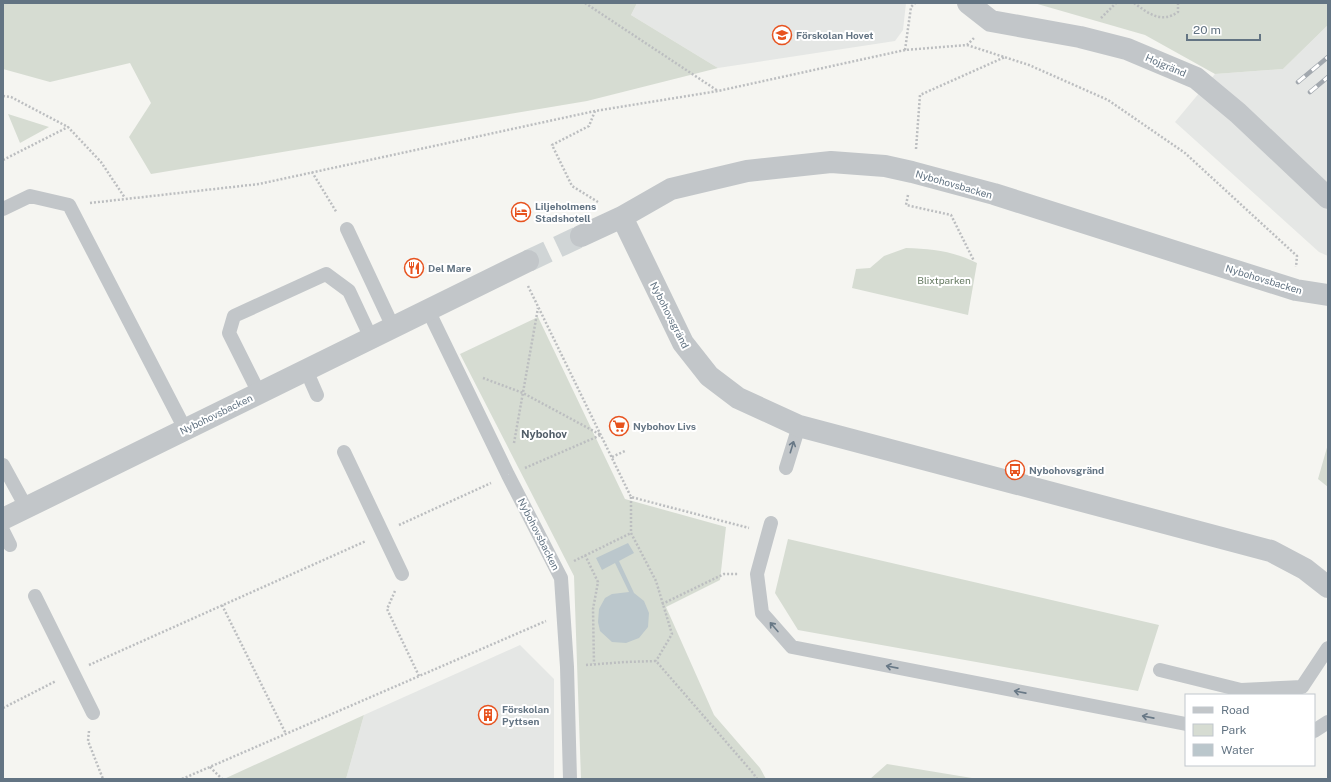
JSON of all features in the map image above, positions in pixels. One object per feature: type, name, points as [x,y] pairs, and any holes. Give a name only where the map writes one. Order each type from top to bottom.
[{"type":"street","name":"Hojgränd","points":[[968,3],[991,21],[1080,37],[1127,49],[1196,78],[1238,114],[1328,198]]},
{"type":"street","name":"Nybohovsbacken","points":[[581,236],[622,218],[670,189],[747,171],[831,162],[885,166],[994,194],[1296,290],[1328,295]]},
{"type":"street","name":"Nybohovsgränd","points":[[622,218],[683,343],[709,376],[738,398],[799,426],[1271,551],[1305,569],[1328,587]]},
{"type":"street","name":"Nybohovsbacken","points":[[3,518],[523,263]]},
{"type":"lane","points":[[3,209],[30,196],[69,205],[185,429]]},
{"type":"lane","points":[[347,229],[393,327]]},
{"type":"lane","points":[[259,393],[229,333],[234,316],[326,274],[349,291],[371,338]]},
{"type":"lane","name":"Nybohovsbacken","points":[[428,310],[508,474],[561,578],[567,667],[570,779]]},
{"type":"lane","points":[[306,370],[317,395]]},
{"type":"lane","points":[[786,468],[799,426]]},
{"type":"lane","points":[[344,452],[402,574]]},
{"type":"lane","points":[[3,465],[26,507]]},
{"type":"lane","points":[[770,528],[757,574],[762,613],[792,647],[1185,724]]},
{"type":"lane","points":[[3,531],[10,544]]},
{"type":"lane","points":[[35,596],[93,713]]},
{"type":"lane","points":[[1160,670],[1242,690],[1302,687],[1328,648]]},
{"type":"lane","points":[[1315,730],[1328,722]]},
{"type":"path","points":[[585,3],[718,91]]},
{"type":"path","points":[[905,50],[911,7],[915,3]]},
{"type":"path","points":[[1134,3],[1158,18],[1170,17],[1178,12],[1178,3]]},
{"type":"path","points":[[967,46],[991,21]]},
{"type":"path","points":[[69,205],[259,184],[595,111],[718,91],[905,50],[967,46],[1029,65],[1108,100],[1185,153],[1297,256],[1296,290]]},
{"type":"path","points":[[916,155],[920,95],[1004,57]]},
{"type":"path","points":[[3,96],[11,97],[68,127],[101,162],[125,198]]},
{"type":"path","points":[[572,186],[552,146],[589,126],[595,111]]},
{"type":"path","points":[[3,160],[68,127]]},
{"type":"path","points":[[312,172],[347,229]]},
{"type":"path","points":[[906,205],[951,215],[974,261]]},
{"type":"path","points":[[523,263],[538,308],[631,497],[631,533],[656,581],[672,634],[656,661]]},
{"type":"path","points":[[508,474],[538,308]]},
{"type":"path","points":[[457,369],[523,393],[601,435]]},
{"type":"path","points":[[3,708],[73,672],[382,533],[508,474],[601,435]]},
{"type":"path","points":[[612,457],[625,451]]},
{"type":"path","points":[[631,497],[770,528]]},
{"type":"path","points":[[557,569],[631,533]]},
{"type":"path","points":[[585,556],[598,582],[593,609],[594,664]]},
{"type":"path","points":[[402,574],[387,609],[419,676]]},
{"type":"path","points":[[662,604],[724,574],[757,574]]},
{"type":"path","points":[[222,605],[286,734]]},
{"type":"path","points":[[182,779],[564,613]]},
{"type":"path","points":[[567,667],[656,661]]},
{"type":"path","points":[[656,661],[757,779]]},
{"type":"path","points":[[88,741],[103,779]]},
{"type":"path","points":[[209,767],[222,779]]},
{"type":"shaded area","name":"Förskolan Hovet","points":[[637,3],[906,3],[903,30],[895,41],[718,68],[631,15]]},
{"type":"shaded area","points":[[1328,25],[1328,256],[1319,252],[1175,122],[1215,74],[1283,69]]},
{"type":"shaded area","points":[[520,645],[554,679],[554,779],[346,779],[364,715]]},
{"type":"green space","points":[[3,3],[637,3],[631,15],[718,68],[587,101],[151,174],[129,137],[151,103],[130,63],[50,82],[3,69]]},
{"type":"green space","points":[[1034,3],[1328,3],[1328,25],[1283,69],[1215,74],[1145,35]]},
{"type":"green space","points":[[8,114],[49,127],[20,143]]},
{"type":"green space","name":"Blixtparken","points":[[906,248],[942,251],[977,263],[968,315],[852,288],[856,269],[870,268],[884,256]]},
{"type":"green space","points":[[538,317],[625,499],[726,527],[720,580],[666,607],[714,715],[760,768],[766,779],[581,779],[574,576],[460,354]]},
{"type":"green space","points":[[1328,444],[1328,487],[1318,479]]},
{"type":"green space","points":[[788,539],[1159,625],[1138,691],[798,630],[775,593]]},
{"type":"green space","points":[[364,715],[346,779],[224,779]]},
{"type":"green space","points":[[887,764],[978,779],[870,779]]},
{"type":"water","points":[[628,543],[634,553],[619,561],[634,593],[644,601],[649,613],[648,627],[639,638],[626,643],[612,642],[600,631],[598,622],[599,609],[605,598],[612,594],[629,592],[615,563],[602,570],[596,558]]},
{"type":"tunnel","points":[[528,261],[581,236]]},
{"type":"railway","points":[[1298,82],[1328,57]]},
{"type":"railway","points":[[1310,92],[1328,77]]},
{"type":"place","name":"Förskolan Hovet","points":[[782,35]]},
{"type":"place","name":"Liljeholmens Stadshotell","points":[[521,212]]},
{"type":"place","name":"Del Mare","points":[[414,268]]},
{"type":"place","name":"Nybohov Livs","points":[[619,426]]},
{"type":"place","name":"Nybohovsgränd","points":[[1015,470]]},
{"type":"place","name":"Förskolan Pyttsen","points":[[488,715]]},
{"type":"district","name":"Nybohov","points":[[544,434]]}]
